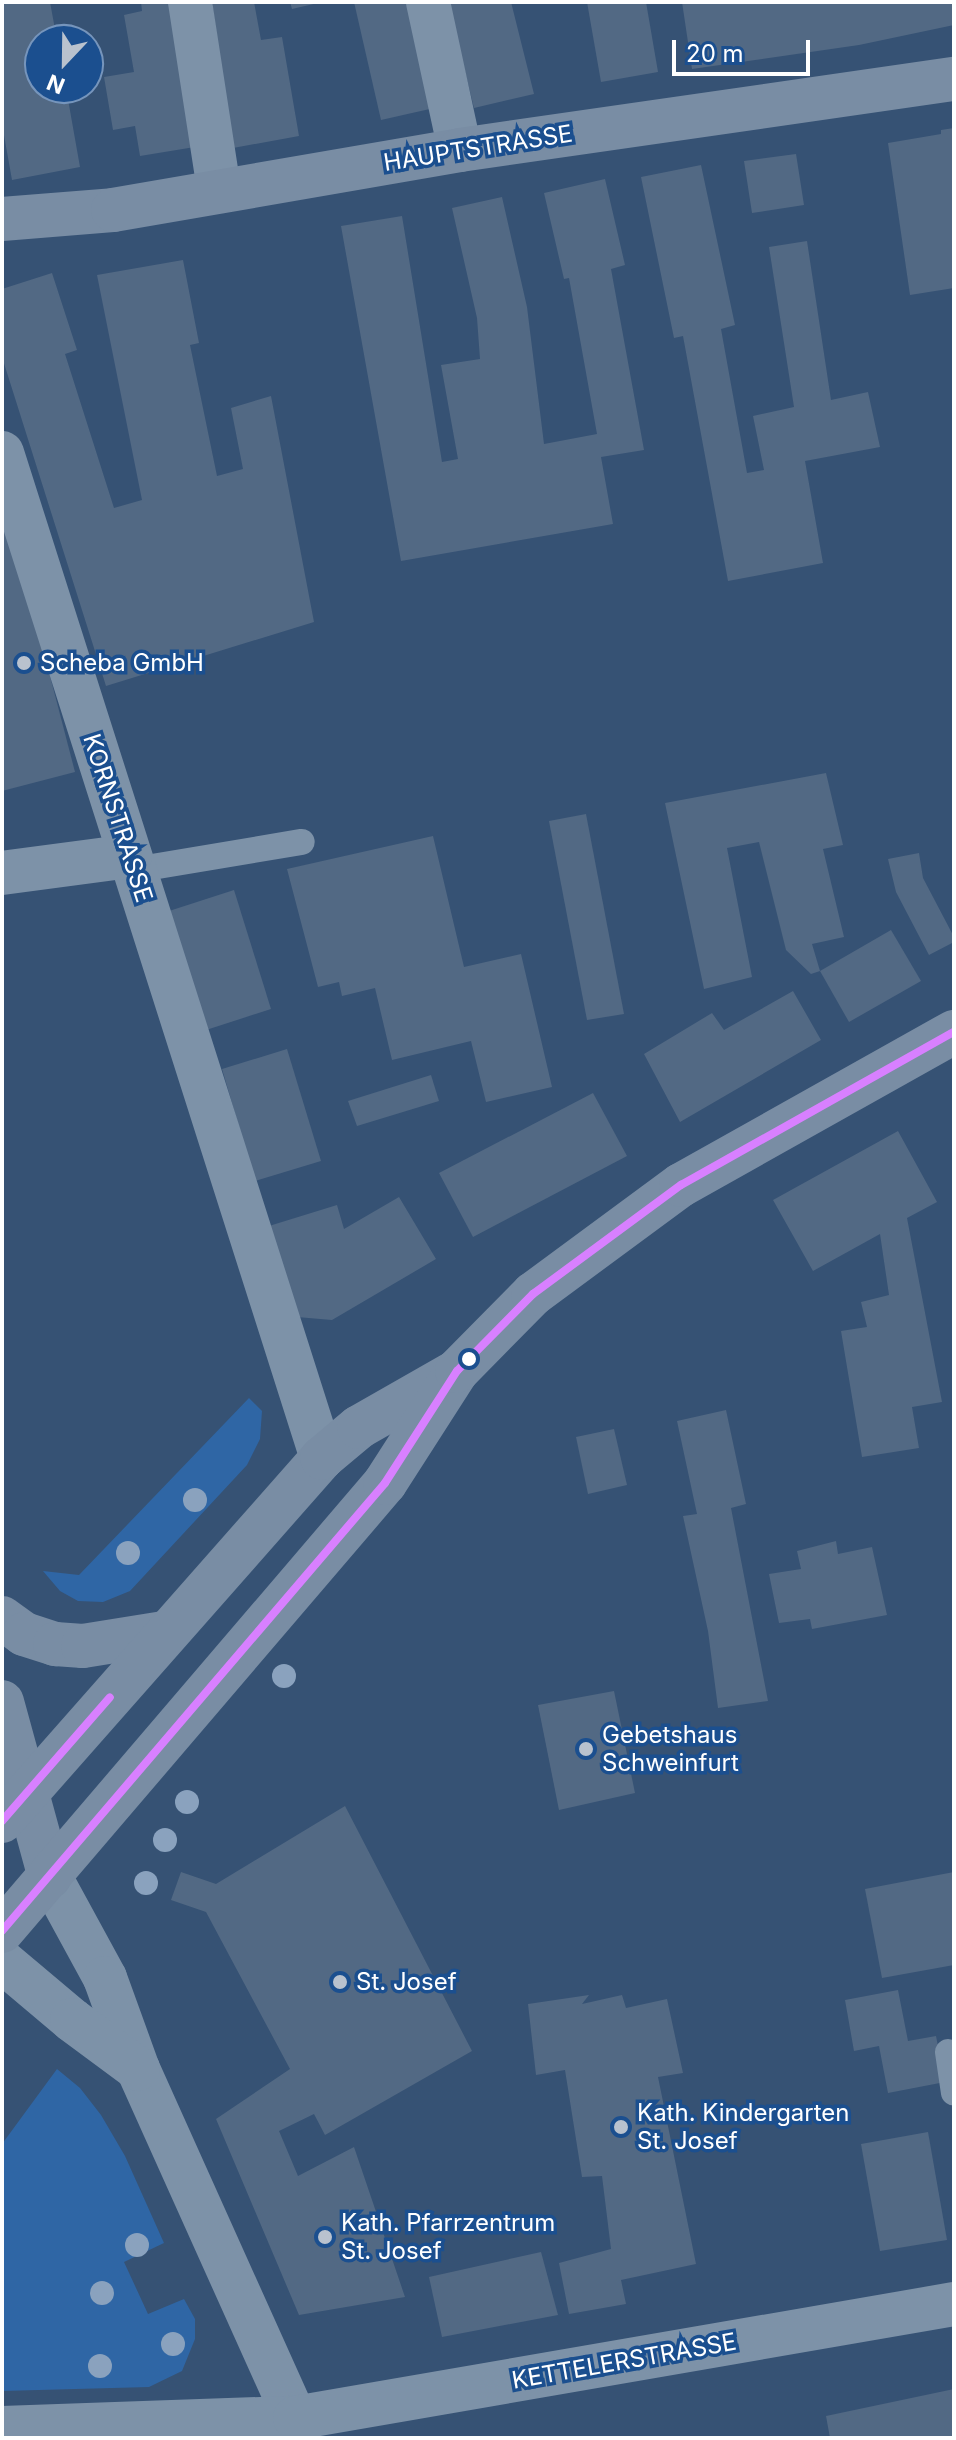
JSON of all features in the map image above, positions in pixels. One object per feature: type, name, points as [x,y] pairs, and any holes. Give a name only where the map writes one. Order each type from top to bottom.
[{"type":"main road","name":"HAUPTSTRASSE","points":[[2,219],[113,210],[219,189],[460,150],[954,79]]},
{"type":"main road","points":[[2,1931],[385,1483],[457,1371],[533,1294],[669,1193],[954,1032]]},
{"type":"main road","points":[[14,1808],[164,1633],[322,1458],[359,1427],[457,1371]]},
{"type":"main road","points":[[2,1618],[24,1634],[55,1644],[83,1646],[164,1633]]},
{"type":"main road","points":[[2,1702],[14,1808],[50,1877]]},
{"type":"street","points":[[190,2],[219,189]]},
{"type":"street","points":[[428,2],[460,150]]},
{"type":"street","name":"KORNSTRASSE","points":[[2,453],[322,1458]]},
{"type":"street","points":[[2,873],[132,863]]},
{"type":"street","points":[[50,1877],[105,1978],[138,2069],[295,2428]]},
{"type":"street","points":[[2,1961],[72,2020],[138,2069]]},
{"type":"street","name":"KETTELERSTRASSE","points":[[2,2428],[64,2432],[295,2428],[954,2304]]},
{"type":"lane","points":[[132,863],[302,842]]},
{"type":"lane","points":[[948,2052],[954,2093]]},
{"type":"shaded area","points":[[249,1398],[262,1411],[260,1439],[247,1465],[130,1591],[103,1602],[78,1601],[60,1591],[43,1571],[79,1575]]},
{"type":"shaded area","points":[[57,2069],[80,2088],[101,2115],[125,2156],[164,2243],[124,2262],[148,2314],[184,2299],[195,2319],[195,2339],[182,2371],[149,2387],[2,2391],[2,2144]]},
{"type":"building","points":[[2,2],[50,2],[54,24],[24,24],[24,104],[69,104],[80,167],[12,180],[2,124]]},
{"type":"building","points":[[141,2],[182,2],[207,145],[140,156],[135,126],[113,130],[104,77],[134,72],[124,15],[142,11]]},
{"type":"building","points":[[212,2],[254,2],[261,40],[282,37],[299,136],[233,148]]},
{"type":"building","points":[[290,2],[318,2],[318,3],[292,9]]},
{"type":"building","points":[[354,2],[418,2],[443,106],[381,120]]},
{"type":"building","points":[[448,2],[511,2],[534,94],[474,108]]},
{"type":"building","points":[[587,2],[646,2],[658,72],[601,82]]},
{"type":"building","points":[[682,2],[954,2],[954,25],[859,45],[692,69]]},
{"type":"building","points":[[954,128],[954,288],[910,295],[888,143],[941,134],[941,130]]},
{"type":"building","points":[[796,154],[804,205],[752,213],[744,161]]},
{"type":"building","points":[[701,165],[735,325],[721,329],[747,473],[764,470],[753,416],[794,407],[769,247],[807,241],[831,400],[868,392],[880,447],[805,461],[823,563],[728,581],[683,336],[674,338],[641,177]]},
{"type":"building","points":[[605,179],[625,265],[611,269],[644,450],[601,457],[613,524],[401,561],[341,226],[402,216],[442,462],[458,459],[441,365],[480,359],[477,318],[452,208],[502,197],[527,307],[544,444],[597,434],[569,278],[564,279],[544,193]]},
{"type":"building","points":[[183,260],[199,343],[190,345],[217,476],[243,469],[231,408],[271,396],[314,622],[106,686],[2,357],[2,289],[52,273],[77,350],[65,354],[114,508],[142,500],[97,275]]},
{"type":"building","name":"Scheba GmbH","points":[[2,513],[17,549],[75,772],[2,791]]},
{"type":"building","points":[[826,773],[843,845],[823,849],[844,937],[812,944],[820,971],[811,974],[786,950],[759,842],[727,848],[752,977],[704,989],[665,803]]},
{"type":"building","points":[[586,814],[624,1014],[587,1020],[549,821]]},
{"type":"building","points":[[433,836],[464,967],[521,954],[552,1087],[486,1102],[471,1041],[392,1060],[375,988],[342,996],[339,982],[318,987],[287,869]]},
{"type":"building","points":[[919,853],[923,878],[954,937],[954,942],[929,955],[896,892],[888,859]]},
{"type":"building","points":[[234,890],[271,1009],[203,1031],[166,912]]},
{"type":"building","points":[[891,930],[921,981],[849,1022],[820,971]]},
{"type":"building","points":[[793,991],[821,1040],[680,1122],[644,1054],[712,1013],[724,1030]]},
{"type":"building","points":[[287,1049],[321,1161],[255,1181],[222,1069]]},
{"type":"building","points":[[431,1075],[439,1101],[357,1126],[348,1101]]},
{"type":"building","points":[[593,1093],[627,1156],[473,1237],[439,1173]]},
{"type":"building","points":[[898,1131],[937,1202],[907,1218],[942,1402],[912,1407],[919,1448],[862,1457],[841,1331],[867,1327],[861,1302],[889,1295],[880,1234],[813,1271],[773,1200]]},
{"type":"building","points":[[399,1197],[436,1259],[332,1320],[297,1317],[269,1226],[337,1205],[344,1229]]},
{"type":"building","points":[[726,1410],[746,1504],[731,1508],[768,1701],[718,1708],[708,1631],[683,1516],[697,1514],[677,1421]]},
{"type":"building","points":[[614,1429],[627,1485],[588,1494],[576,1437]]},
{"type":"building","points":[[836,1541],[838,1554],[872,1547],[887,1615],[812,1629],[810,1619],[779,1623],[769,1574],[801,1569],[797,1551]]},
{"type":"building","name":"Gebetshaus Schweinfurt","points":[[614,1691],[635,1793],[559,1810],[538,1705]]},
{"type":"building","name":"St. Josef","points":[[345,1806],[472,2051],[325,2135],[314,2114],[279,2131],[298,2176],[354,2147],[405,2297],[299,2315],[216,2119],[290,2069],[206,1912],[171,1900],[181,1872],[216,1884]]},
{"type":"building","points":[[954,1872],[954,1965],[882,1978],[865,1889]]},
{"type":"building","points":[[898,1990],[908,2041],[936,2036],[945,2082],[888,2093],[879,2046],[854,2051],[845,2000]]},
{"type":"building","name":"Kath. Kindergarten St. Josef","points":[[589,1995],[582,2004],[622,1995],[626,2008],[667,1999],[683,2073],[658,2077],[696,2264],[621,2280],[626,2304],[569,2314],[559,2263],[611,2249],[602,2176],[582,2177],[565,2070],[536,2075],[528,2004]]},
{"type":"building","points":[[928,2132],[947,2240],[880,2251],[861,2144]]},
{"type":"building","points":[[541,2252],[558,2315],[442,2337],[429,2277]]},
{"type":"building","points":[[954,2389],[954,2438],[830,2438],[826,2416]]},
{"type":"transit line","points":[[2,1931],[385,1483],[457,1371],[533,1294],[681,1185],[954,1032]]},
{"type":"transit line","points":[[2,1821],[110,1697]]},
{"type":"place","name":"Scheba GmbH","points":[[24,663]]},
{"type":"place","name":"Gebetshaus Schweinfurt","points":[[586,1749]]},
{"type":"place","name":"St. Josef","points":[[340,1982]]},
{"type":"place","name":"Kath. Kindergarten St. Josef","points":[[621,2127]]},
{"type":"place","name":"Kath. Pfarrzentrum St. Josef","points":[[325,2237]]}]
